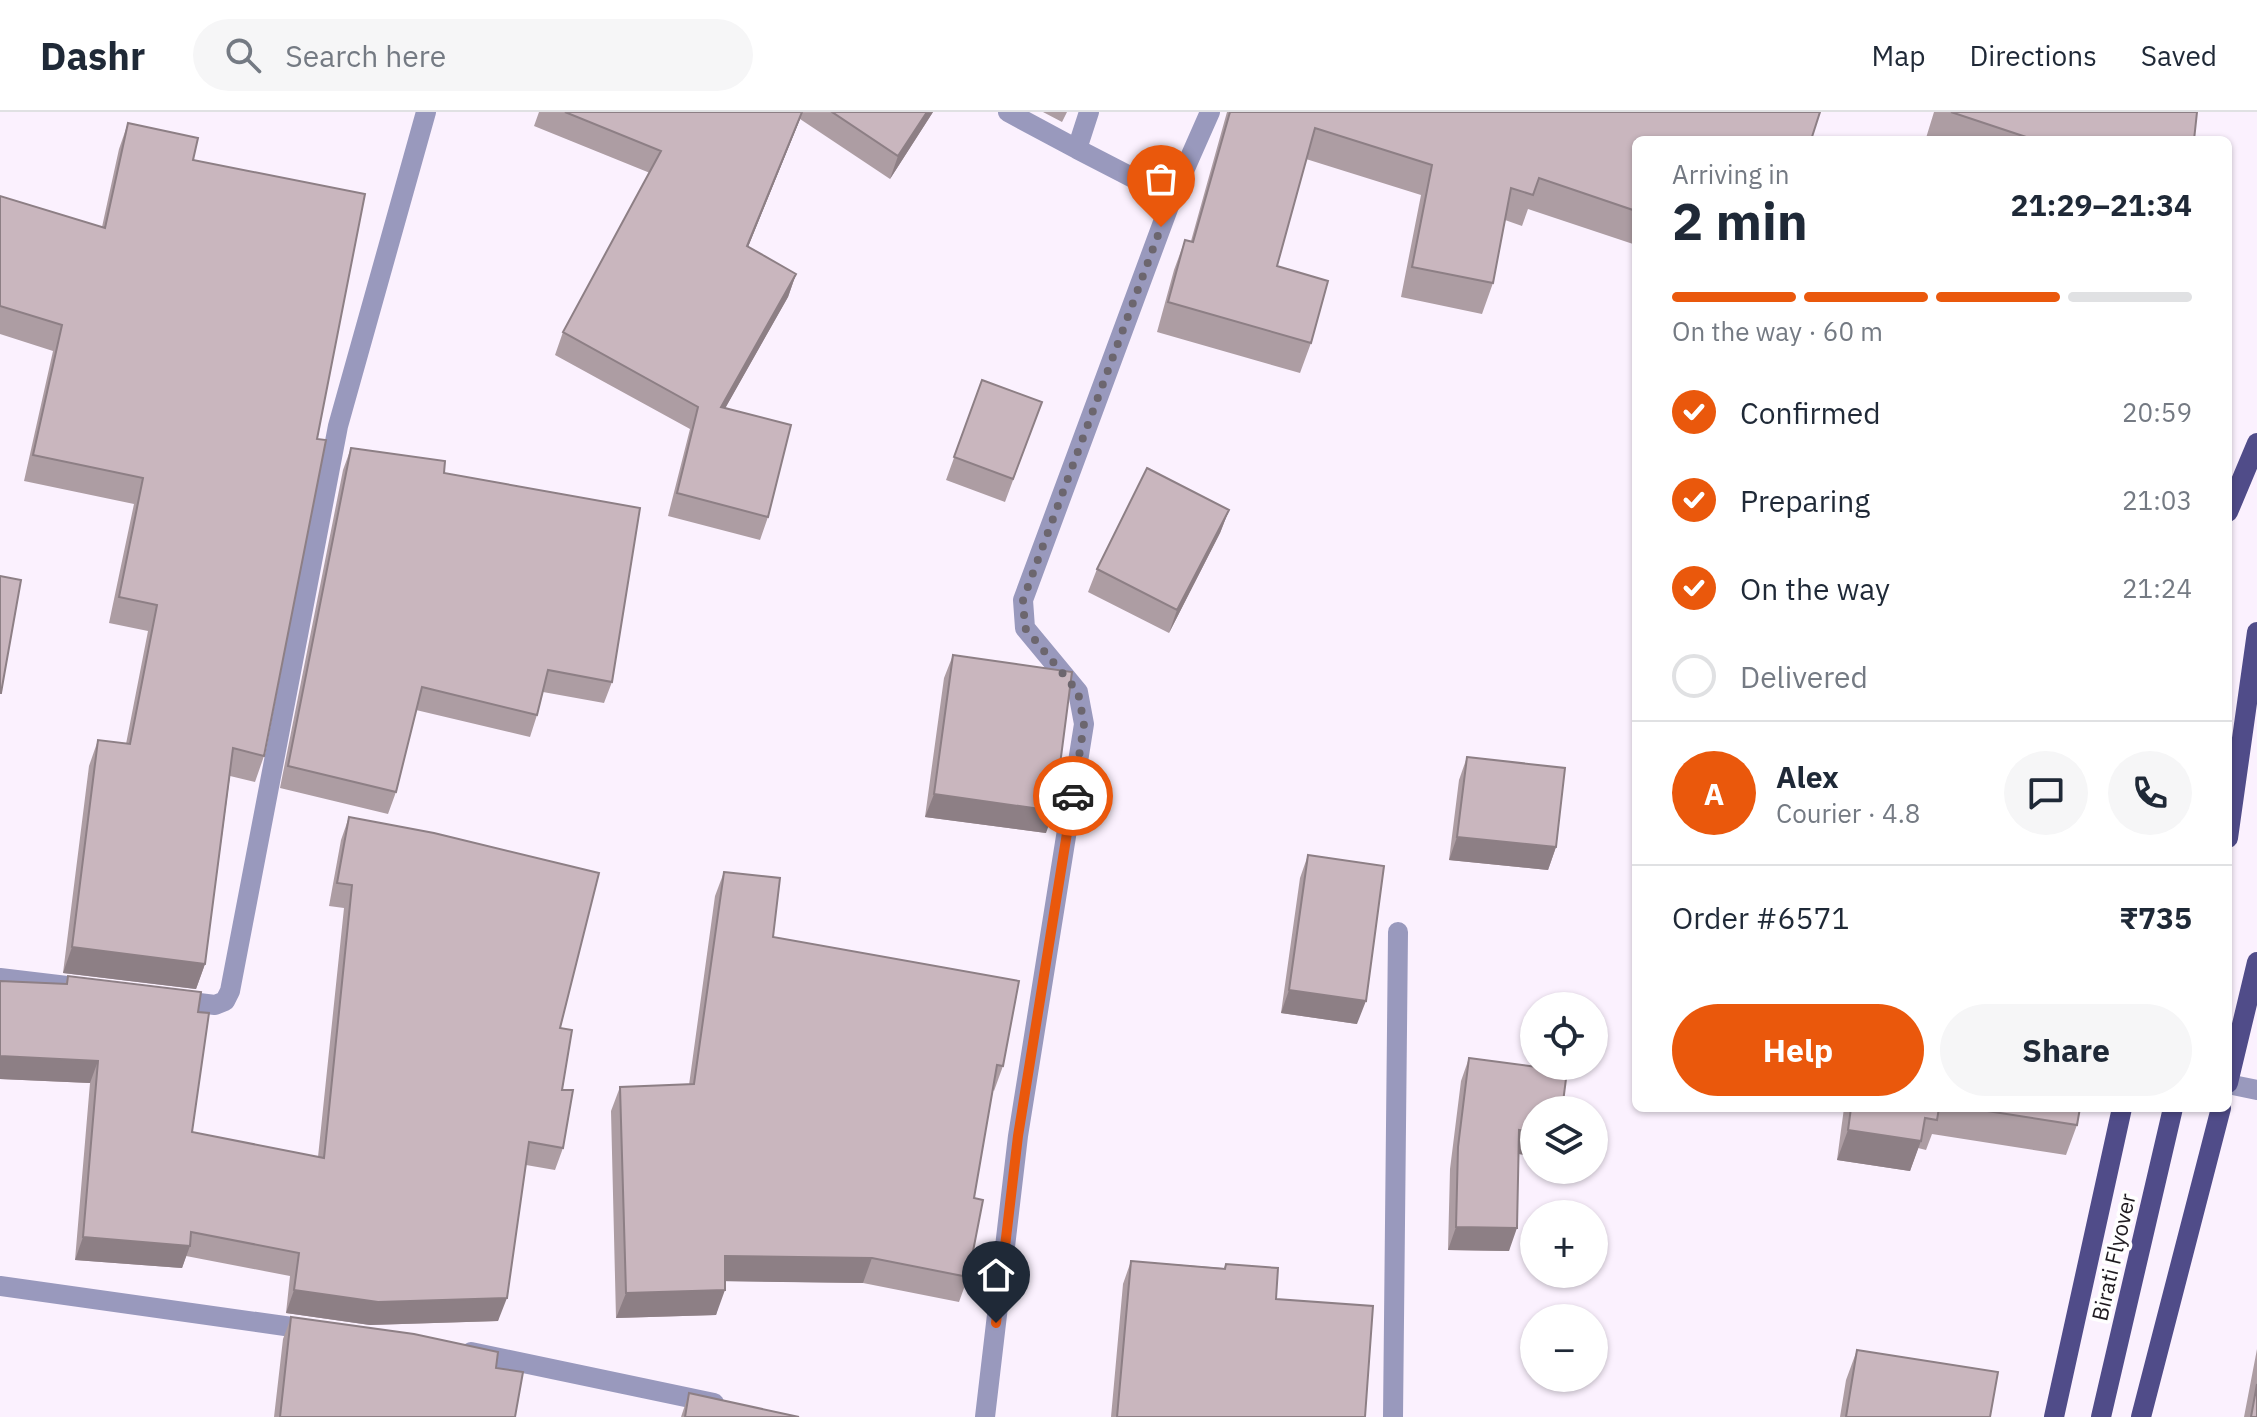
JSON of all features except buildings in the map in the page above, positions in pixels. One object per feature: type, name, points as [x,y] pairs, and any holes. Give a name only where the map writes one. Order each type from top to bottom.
[{"type":"main road","points":[[2232,502],[2257,443]]},
{"type":"main road","points":[[2232,810],[2257,632]]},
{"type":"main road","points":[[2232,1066],[2257,962]]},
{"type":"main road","points":[[2054,1417],[2121,1112]]},
{"type":"main road","name":"Birati Flyover","points":[[2101,1417],[2172,1112]]},
{"type":"main road","points":[[2141,1417],[2220,1112]]},
{"type":"street","points":[[153,997],[215,1005],[225,1001],[230,991],[338,426],[426,112]]},
{"type":"street","points":[[1008,112],[1172,198]]},
{"type":"street","points":[[1077,149],[1089,112]]},
{"type":"street","points":[[985,1417],[1018,1136],[1084,724],[1078,692],[1025,628],[1023,600],[1172,198],[1210,112]]},
{"type":"street","points":[[1393,1417],[1398,932]]},
{"type":"street","points":[[0,978],[92,990]]},
{"type":"street","points":[[2232,1084],[2257,1090]]},
{"type":"street","points":[[0,1286],[329,1332]]},
{"type":"street","points":[[454,1350],[734,1407]]},
{"type":"way so far","points":[[1073,796],[1084,724],[1078,692],[1025,628],[1023,600],[1161,227]]},
{"type":"route","points":[[996,1323],[1018,1136],[1073,796]]}]
